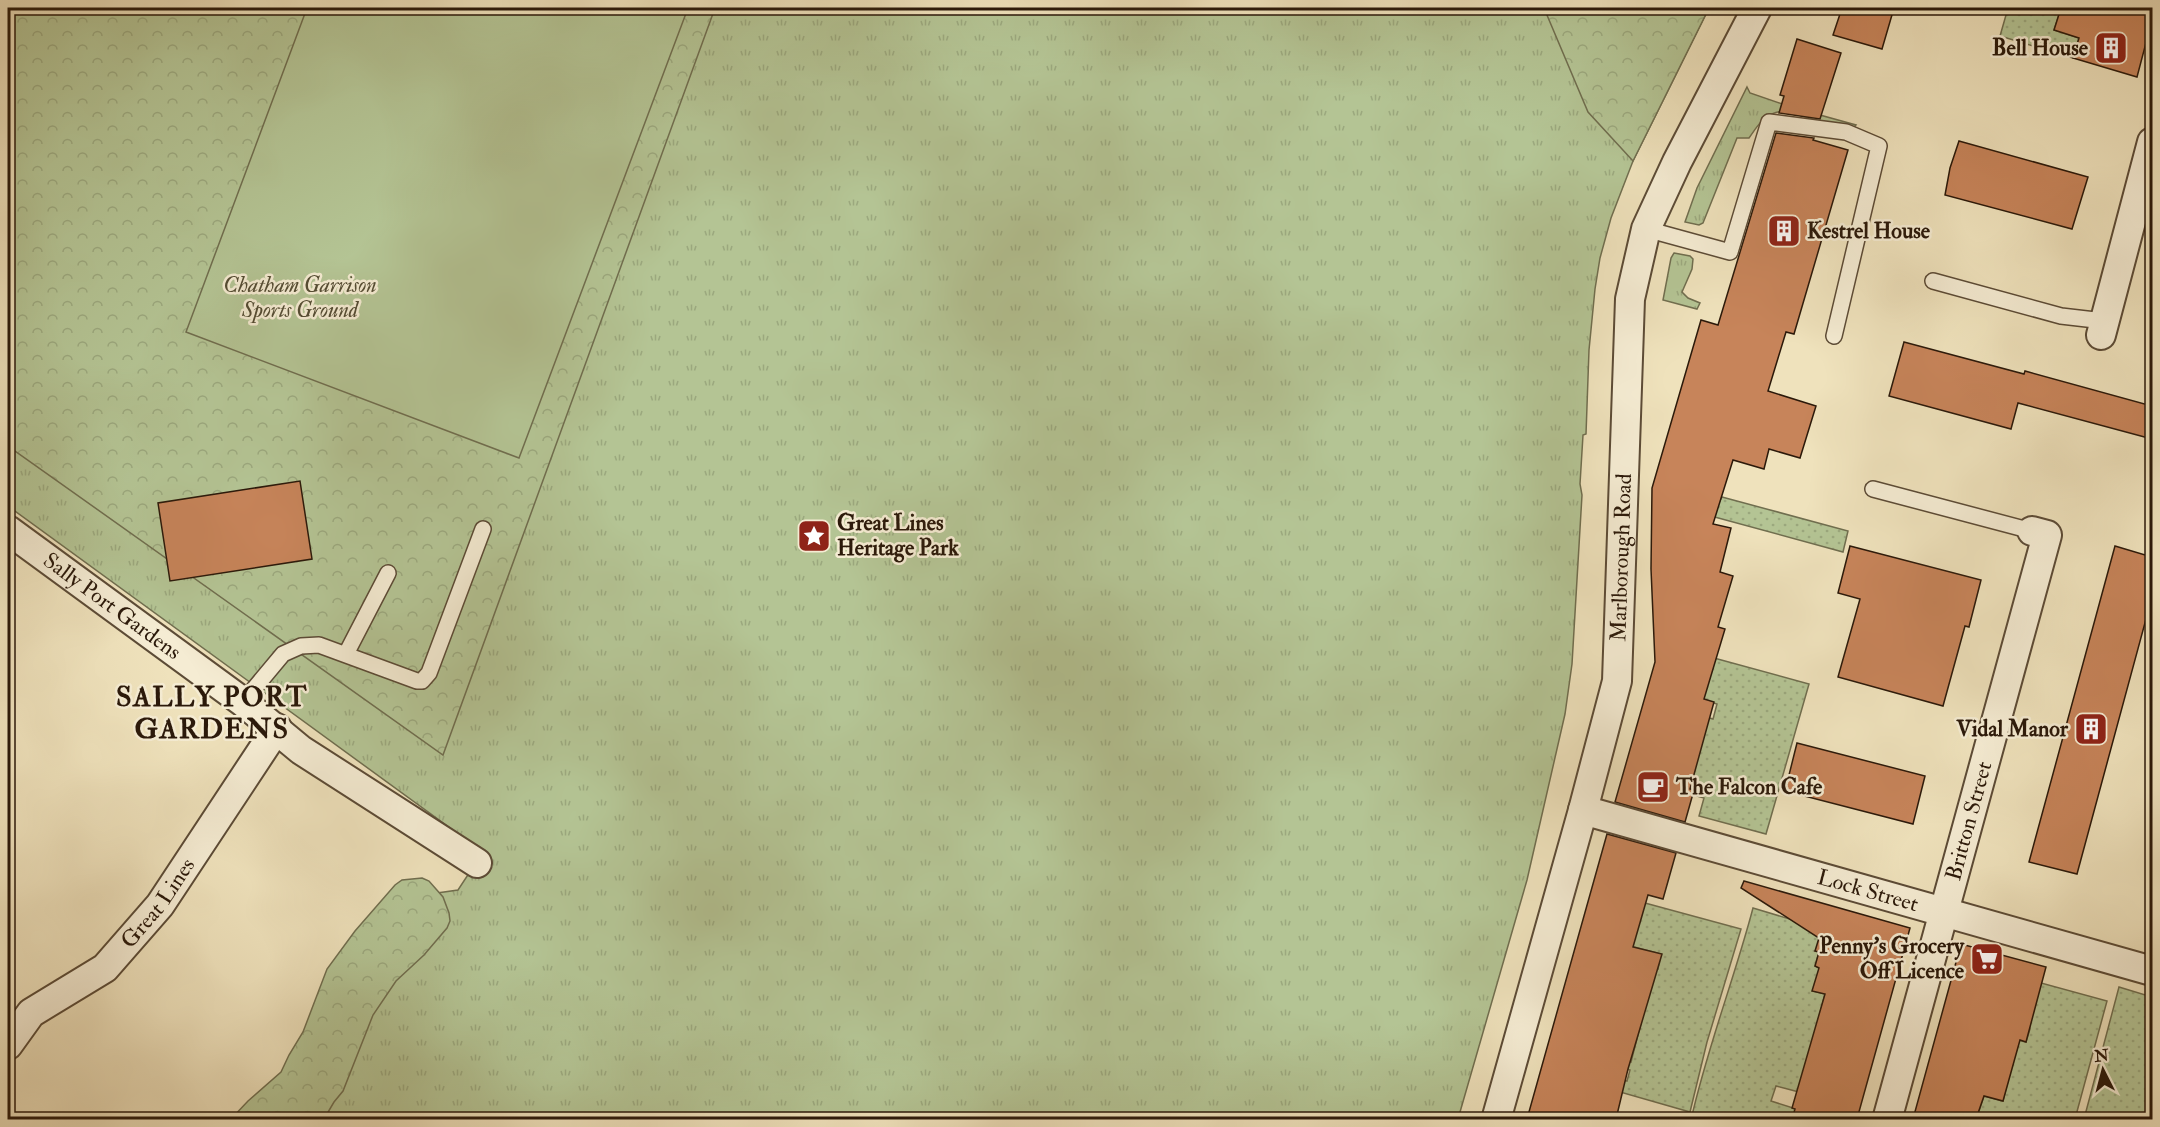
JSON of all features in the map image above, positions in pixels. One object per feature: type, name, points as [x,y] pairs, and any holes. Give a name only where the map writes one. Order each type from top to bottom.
[{"type":"street","name":"Marlborough Road","points":[[1496,1119],[1617,681],[1630,299],[1646,229],[1677,162],[1756,8]]},
{"type":"street","points":[[2103,328],[2152,142]]},
{"type":"street","name":"Sally Port Gardens","points":[[8,530],[243,702],[301,750],[477,862]]},
{"type":"street","name":"Britton Street","points":[[1887,1119],[2047,535],[2032,531]]},
{"type":"street","name":"Great Lines","points":[[8,1045],[31,1013],[105,968],[160,905],[277,728]]},
{"type":"street","name":"Lock Street","points":[[1583,810],[2152,971]]},
{"type":"lane","points":[[1646,229],[1730,252],[1769,122],[1846,132],[1879,146],[1834,336]]},
{"type":"lane","points":[[1933,281],[2103,328]]},
{"type":"lane","points":[[1873,489],[2032,531]]},
{"type":"lane","points":[[243,702],[275,662],[288,651],[313,644],[417,681],[426,679],[483,530]]},
{"type":"lane","points":[[346,654],[388,573]]},
{"type":"green space","name":"Great Lines Heritage Park","points":[[8,8],[1709,8],[1633,161],[1611,218],[1600,258],[1589,350],[1572,664],[1565,714],[1527,880],[1458,1119],[266,1119],[416,896],[458,890],[483,852],[8,506]]},
{"type":"green space","name":"Chatham Garrison Sports Ground","points":[[8,8],[715,8],[443,755],[8,446]]},
{"type":"green space","points":[[307,8],[688,8],[519,458],[186,332]]},
{"type":"green space","points":[[1544,8],[1709,8],[1633,161],[1588,112]]},
{"type":"green space","points":[[2008,8],[2061,8],[2054,30],[2079,38],[2073,58],[2000,36]]},
{"type":"green space","points":[[1747,87],[1750,93],[1856,125],[1852,130],[1784,111],[1767,116],[1749,138],[1737,138],[1703,223],[1699,225],[1685,222],[1697,188]]},
{"type":"green space","points":[[1674,253],[1690,256],[1693,259],[1692,269],[1682,292],[1688,298],[1700,303],[1697,309],[1663,300]]},
{"type":"green space","points":[[1722,497],[1848,531],[1843,552],[1711,516]]},
{"type":"green space","points":[[1714,658],[1809,684],[1766,834],[1699,816],[1704,798],[1686,793],[1681,710],[1713,719],[1717,704],[1683,694]]},
{"type":"green space","points":[[422,878],[429,881],[443,897],[450,921],[447,928],[424,955],[396,981],[373,1015],[343,1091],[324,1119],[231,1119],[281,1072],[303,1032],[327,969],[355,931],[395,885],[402,880]]},
{"type":"green space","points":[[1645,903],[1741,929],[1707,1042],[1690,1112],[1592,1084],[1588,1072],[1627,1081],[1630,1070],[1593,1060],[1595,1052],[1631,1062],[1641,1023],[1620,958],[1658,969],[1661,954],[1623,944]]},
{"type":"green space","points":[[1753,908],[1856,939],[1815,951],[1819,952],[1815,966],[1847,976],[1813,991],[1825,994],[1799,1092],[1776,1086],[1771,1101],[1809,1113],[1807,1119],[1793,1117],[1792,1120],[1691,1120],[1705,1067]]},
{"type":"green space","points":[[2019,977],[2107,1001],[2075,1119],[1976,1120],[1984,1096],[2003,1101],[2018,1040],[2026,1042],[2030,1029]]},
{"type":"green space","points":[[2119,987],[2152,997],[2152,1119],[2084,1119]]},
{"type":"building","points":[[1842,8],[1894,8],[1882,49],[1833,35]]},
{"type":"building","name":"Bell House","points":[[2061,8],[2152,8],[2152,20],[2137,77],[2073,58],[2079,38],[2054,30]]},
{"type":"building","points":[[1797,39],[1841,53],[1820,119],[1779,113],[1784,96],[1780,95]]},
{"type":"building","points":[[1776,133],[1814,138],[1813,140],[1848,150],[1794,334],[1786,332],[1768,391],[1816,406],[1800,458],[1769,449],[1764,469],[1733,460],[1713,524],[1731,528],[1720,572],[1733,576],[1718,627],[1725,629],[1704,699],[1714,702],[1690,789],[1694,790],[1685,822],[1615,802],[1655,662],[1651,569],[1652,488],[1701,320],[1718,325]]},
{"type":"building","points":[[1959,141],[2088,177],[2072,229],[1945,195],[1950,168]]},
{"type":"building","points":[[1904,342],[2024,374],[2025,371],[2152,406],[2152,439],[2018,403],[2011,429],[1889,396]]},
{"type":"building","points":[[300,481],[312,559],[170,581],[158,503]]},
{"type":"building","points":[[1850,546],[1981,580],[1969,627],[1965,626],[1943,706],[1838,677],[1860,599],[1838,593]]},
{"type":"building","name":"Vidal Manor","points":[[2115,546],[2152,557],[2152,597],[2077,874],[2029,862]]},
{"type":"building","points":[[1797,743],[1925,776],[1913,824],[1785,791]]},
{"type":"building","points":[[1607,834],[1676,853],[1663,899],[1648,895],[1633,947],[1662,954],[1628,1069],[1616,1119],[1527,1119]]},
{"type":"building","points":[[1744,881],[1910,928],[1857,1119],[1792,1119],[1795,1109],[1792,1108],[1825,994],[1812,991],[1819,968],[1815,966],[1819,952],[1815,951],[1819,938],[1741,888]]},
{"type":"building","points":[[1961,944],[2046,967],[2026,1042],[2020,1040],[2003,1101],[1984,1096],[1976,1119],[1913,1119]]},
{"type":"place","name":"Bell House","points":[[2111,48]]},
{"type":"place","name":"Kestrel House","points":[[1784,231]]},
{"type":"place","name":"Great Lines Heritage Park","points":[[814,536]]},
{"type":"place","name":"Vidal Manor","points":[[2091,729]]},
{"type":"place","name":"The Falcon Cafe","points":[[1653,787]]},
{"type":"place","name":"Penny's Grocery Off Licence","points":[[1987,959]]},
{"type":"district","name":"SALLY PORT GARDENS","points":[[212,713]]}]
